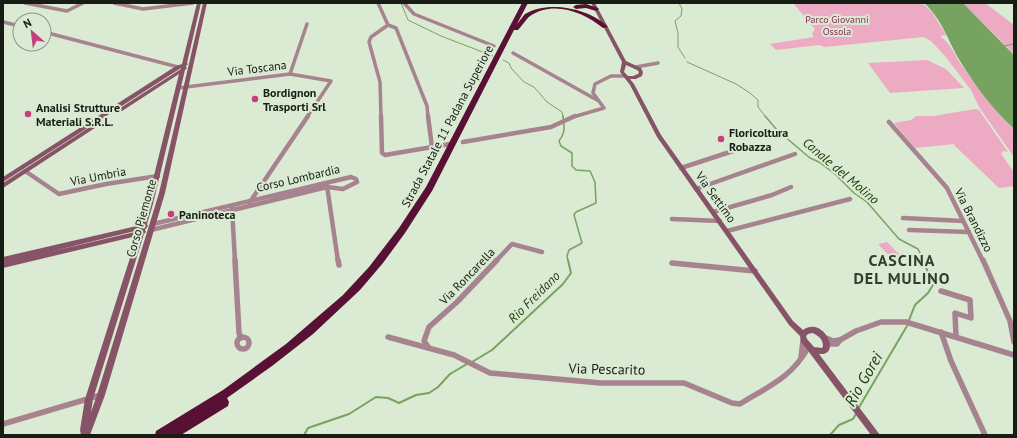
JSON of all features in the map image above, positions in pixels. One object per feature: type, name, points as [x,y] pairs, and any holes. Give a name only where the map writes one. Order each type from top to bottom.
[{"type":"highway","name":"Strada Statale 11 Padana Superiore","points":[[160,435],[215,402],[266,366],[308,333],[371,271],[412,217],[429,189],[524,3]]},
{"type":"highway","name":"Strada Statale 11 Padana Superiore","points":[[172,435],[218,407],[270,370],[312,335],[375,274],[416,219],[434,190],[528,3]]},
{"type":"highway","points":[[555,3],[591,15],[605,27]]},
{"type":"highway","points":[[516,29],[528,15],[549,7],[583,5],[596,9]]},
{"type":"street","points":[[26,3],[67,11],[83,3]]},
{"type":"street","points":[[114,3],[143,10],[193,3]]},
{"type":"street","name":"Corso Piemonte","points":[[85,435],[84,430],[89,399],[158,176],[178,88],[181,67],[199,3]]},
{"type":"street","name":"Corso Piemonte","points":[[85,435],[100,395],[152,227],[168,166],[205,3]]},
{"type":"street","points":[[378,3],[388,25],[396,28],[426,103],[432,147]]},
{"type":"street","points":[[404,3],[414,14],[494,46]]},
{"type":"street","points":[[593,3],[624,62],[636,68],[640,75],[633,81]]},
{"type":"street","points":[[195,20],[201,20]]},
{"type":"street","points":[[290,74],[307,24]]},
{"type":"street","points":[[388,25],[371,37],[368,42],[380,82],[382,153],[385,155],[450,144]]},
{"type":"street","points":[[52,34],[181,67]]},
{"type":"street","points":[[463,142],[552,127],[604,108],[603,105],[597,100],[513,53]]},
{"type":"street","points":[[623,69],[624,62]]},
{"type":"street","points":[[597,100],[593,94],[595,84],[615,76],[623,69],[636,68],[647,64],[658,63]]},
{"type":"street","points":[[3,180],[57,148],[181,67],[191,64]]},
{"type":"street","name":"Via Settimo","points":[[623,69],[626,76],[633,81],[659,136],[681,168],[720,221],[794,328],[804,335],[810,349],[876,435]]},
{"type":"street","name":"Via Toscana","points":[[178,88],[290,74],[331,81],[250,204]]},
{"type":"street","points":[[615,76],[626,76]]},
{"type":"street","points":[[588,96],[593,94]]},
{"type":"street","name":"Via Brandizzo","points":[[889,122],[946,188],[995,284],[1010,321],[1014,342]]},
{"type":"street","points":[[3,186],[57,148]]},
{"type":"street","points":[[164,149],[172,148]]},
{"type":"street","points":[[681,168],[736,150]]},
{"type":"street","points":[[696,189],[795,154]]},
{"type":"street","points":[[160,168],[168,166]]},
{"type":"street","name":"Via Umbria","points":[[25,171],[59,194],[106,184],[158,176]]},
{"type":"street","name":"Corso Lombardia","points":[[3,260],[25,257],[250,204],[327,185],[351,177],[356,179],[357,182],[352,186],[334,190],[327,185]]},
{"type":"street","points":[[327,185],[339,265]]},
{"type":"street","points":[[713,212],[772,195],[791,187]]},
{"type":"street","points":[[727,231],[850,199]]},
{"type":"street","points":[[232,208],[239,333],[241,338]]},
{"type":"street","points":[[903,218],[963,221]]},
{"type":"street","points":[[672,219],[720,221]]},
{"type":"street","points":[[909,230],[968,232]]},
{"type":"street","name":"Via Roncarella","points":[[429,348],[424,341],[429,327],[457,302],[512,244],[542,252]]},
{"type":"street","name":"Corso Lombardia","points":[[3,265],[25,257]]},
{"type":"street","points":[[672,263],[754,271]]},
{"type":"street","points":[[941,291],[970,300],[971,318],[954,313],[956,337]]},
{"type":"street","points":[[122,294],[132,293]]},
{"type":"street","points":[[800,362],[804,335],[815,330],[827,341],[837,344],[840,340],[856,331],[881,322],[906,322],[1014,355]]},
{"type":"street","points":[[941,332],[951,361],[985,435]]},
{"type":"street","name":"Via Pescarito","points":[[388,337],[454,355],[490,373],[601,383],[684,383],[732,403],[740,404],[789,374],[810,349]]},
{"type":"street","points":[[810,349],[820,352],[825,350],[827,341]]},
{"type":"street","points":[[820,352],[823,367]]},
{"type":"street","points":[[3,424],[100,395]]},
{"type":"green space","name":"Parco Giovanni Ossola","points":[[793,3],[922,3],[932,12],[946,35],[940,36],[949,45],[960,63],[986,98],[1014,130],[1014,157],[979,107],[971,90],[945,56],[931,41],[924,37],[825,47],[819,45],[776,50],[770,44],[814,37],[812,34],[815,29]]},
{"type":"green space","points":[[963,3],[985,3],[1014,25],[1014,54]]},
{"type":"green space","points":[[927,60],[946,69],[964,88],[890,93],[868,63]]},
{"type":"green space","points":[[975,109],[979,110],[1008,152],[1003,151],[1001,154],[1014,172],[1014,186],[999,188],[954,145],[955,144],[915,148],[894,123],[911,120],[916,116],[933,116]]},
{"type":"green space","points":[[887,242],[903,258],[894,261],[878,244]]},
{"type":"shaded area","points":[[924,3],[963,3],[1014,55],[1014,129],[999,114],[978,88],[960,61],[936,16]]},
{"type":"waterway","name":"Rio Freidano","points":[[401,3],[408,20],[441,36],[493,56]]},
{"type":"waterway","name":"Canale del Molino","points":[[679,3],[682,9],[681,16],[675,21],[678,33],[678,47],[685,58]]},
{"type":"waterway","points":[[1004,46],[1014,44]]},
{"type":"waterway","name":"Rio Freidano","points":[[503,60],[509,63],[511,68],[524,82],[534,87],[547,102],[562,112],[563,117]]},
{"type":"waterway","name":"Canale del Molino","points":[[687,62],[736,84],[750,93],[758,100],[758,107],[766,117]]},
{"type":"waterway","name":"Rio Freidano","points":[[563,116],[564,132],[559,141],[561,146],[572,153],[572,166],[576,170],[590,171],[595,182],[596,203],[576,212],[574,215],[582,243],[569,250],[567,256],[568,261]]},
{"type":"waterway","name":"Canale del Molino","points":[[765,116],[777,130],[810,158],[819,162],[835,174],[854,193],[867,202],[899,239],[918,249],[924,261]]},
{"type":"waterway","name":"Rio Freidano","points":[[472,362],[492,350],[563,284],[571,273],[568,260]]},
{"type":"waterway","name":"Canale del Molino","points":[[909,320],[915,305],[928,293],[933,285],[923,260]]},
{"type":"waterway","name":"Rio Gorei","points":[[858,409],[907,326]]},
{"type":"waterway","name":"Rio Freidano","points":[[304,435],[308,428],[349,414],[376,397],[388,398],[399,403],[416,395],[429,393],[438,387],[450,374],[467,364]]},
{"type":"waterway","name":"Rio Gorei","points":[[830,435],[839,425],[853,419],[856,414]]},
{"type":"place","name":"Bordignon Trasporti Srl","points":[[255,99]]},
{"type":"place","name":"Analisi Strutture Materiali S.R.L.","points":[[28,114]]},
{"type":"place","name":"Floricoltura Robazza","points":[[721,139]]},
{"type":"place","name":"Paninoteca","points":[[171,214]]},
{"type":"district","name":"CASCINA DEL MULINO","points":[[902,269]]}]
